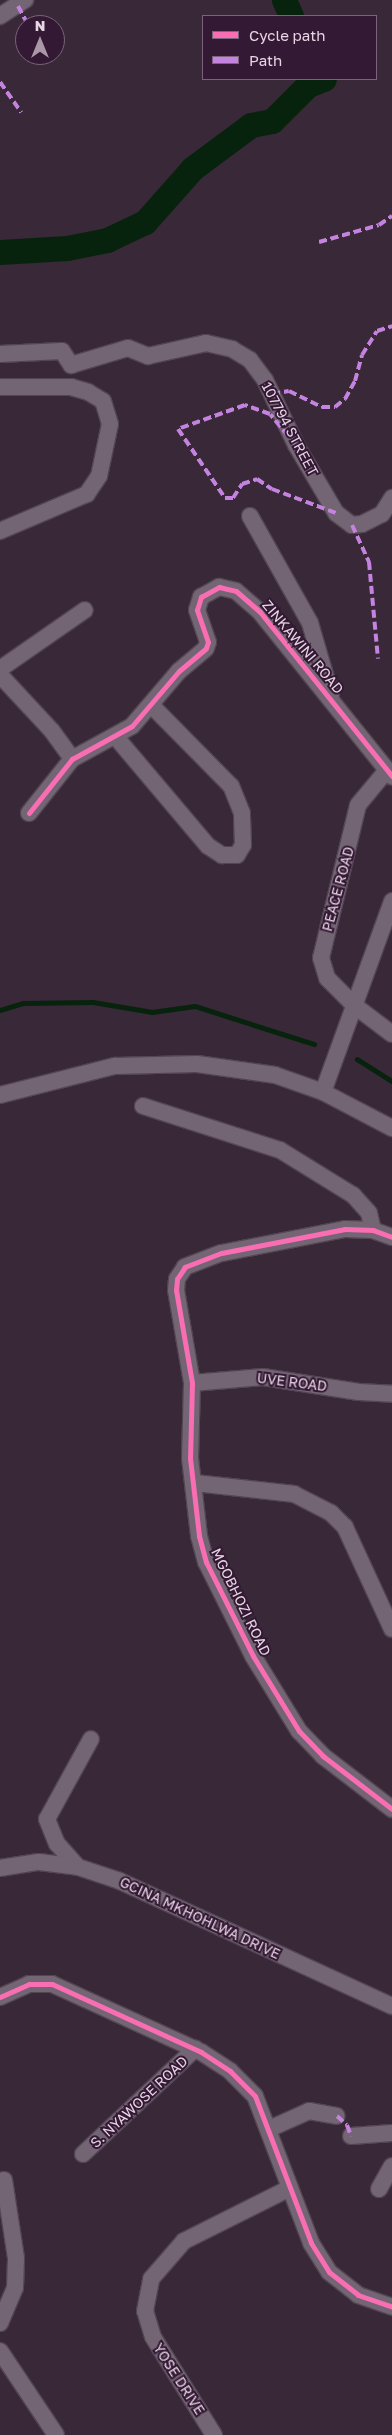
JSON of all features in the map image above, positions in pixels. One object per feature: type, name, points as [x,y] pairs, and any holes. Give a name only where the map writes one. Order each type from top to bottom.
[{"type":"street","points":[[0,16],[25,0]]},
{"type":"street","name":"107794 STREET","points":[[0,354],[62,351],[70,365],[128,348],[148,356],[206,343],[232,349],[250,360],[265,380],[296,445],[336,513],[352,525],[362,524],[382,514],[392,498]]},
{"type":"street","points":[[0,387],[70,387],[88,392],[103,400],[110,424],[99,476],[87,494],[0,531]]},
{"type":"street","points":[[250,516],[310,623],[332,697]]},
{"type":"street","name":"ZINKAWINI ROAD","points":[[29,813],[72,759],[132,726],[179,671],[206,648],[208,642],[198,610],[201,596],[219,587],[228,587],[246,597],[332,697],[390,773]]},
{"type":"street","points":[[0,669],[85,610]]},
{"type":"street","points":[[0,675],[52,731],[72,759]]},
{"type":"street","points":[[115,736],[208,846],[222,855],[237,855],[243,845],[242,813],[231,786],[151,705]]},
{"type":"street","name":"PEACE ROAD","points":[[390,773],[358,804],[322,950],[324,972],[355,1006],[392,1034]]},
{"type":"street","points":[[323,1092],[392,901]]},
{"type":"street","points":[[0,1089],[40,1083],[116,1066],[198,1064],[275,1075],[323,1092],[392,1128]]},
{"type":"street","points":[[0,1095],[40,1083]]},
{"type":"street","points":[[143,1106],[280,1150],[353,1195],[369,1213],[373,1230]]},
{"type":"street","name":"MGOBHOZI ROAD","points":[[392,1237],[373,1230],[317,1232],[221,1253],[185,1267],[177,1279],[176,1290],[192,1383],[190,1458],[195,1483],[199,1536],[206,1562],[281,1706],[299,1731],[323,1756],[392,1809]]},
{"type":"street","name":"UVE ROAD","points":[[192,1383],[263,1377],[359,1392],[392,1394]]},
{"type":"street","points":[[195,1483],[294,1494],[331,1513],[345,1527],[392,1629]]},
{"type":"street","points":[[78,1866],[57,1844],[48,1819],[91,1739]]},
{"type":"street","name":"GCINA MKHOHLWA DRIVE","points":[[0,1868],[39,1862],[78,1866],[120,1881],[392,2006]]},
{"type":"street","points":[[0,1997],[29,1984],[52,1984],[214,2059],[243,2082],[255,2096],[280,2156],[288,2188],[311,2243],[329,2272],[358,2295],[392,2307]]},
{"type":"street","name":"S. NYAWOSE ROAD","points":[[83,2154],[195,2049]]},
{"type":"street","points":[[269,2129],[309,2111],[337,2116]]},
{"type":"street","points":[[350,2136],[392,2133]]},
{"type":"street","points":[[379,2189],[392,2166]]},
{"type":"street","points":[[0,2323],[15,2288],[16,2258],[4,2180]]},
{"type":"street","name":"YOSE DRIVE","points":[[214,2435],[152,2337],[144,2311],[151,2279],[184,2241],[288,2188]]},
{"type":"street","points":[[0,2351],[56,2435]]},
{"type":"waterway","points":[[284,0],[291,15]]},
{"type":"waterway","points":[[0,252],[67,248],[107,240],[145,222],[193,168],[251,125],[272,121],[308,85],[321,80]]},
{"type":"waterway","points":[[0,1010],[23,1003],[93,1002],[152,1012],[195,1006],[314,1044]]},
{"type":"waterway","points":[[357,1059],[392,1081]]},
{"type":"marked path","points":[[18,6],[23,15]]},
{"type":"marked path","points":[[0,82],[21,112]]},
{"type":"marked path","points":[[319,242],[379,225],[392,216]]},
{"type":"marked path","points":[[272,394],[289,391],[322,407],[335,407],[345,399],[355,381],[362,355],[377,331],[392,326]]},
{"type":"marked path","points":[[296,445],[270,414],[245,405],[178,429],[225,498],[233,498],[242,484],[257,479],[272,489],[336,513]]},
{"type":"marked path","points":[[352,525],[369,562],[378,659]]},
{"type":"marked path","points":[[337,2116],[347,2125],[351,2136]]},
{"type":"cycle path","points":[[29,813],[72,759],[132,726],[179,671],[206,648],[208,642],[197,610],[201,597],[219,587],[236,591],[260,612],[392,776]]},
{"type":"cycle path","points":[[392,1237],[373,1230],[345,1229],[221,1253],[185,1267],[177,1279],[176,1290],[192,1383],[190,1458],[199,1536],[206,1562],[253,1656],[299,1731],[323,1756],[392,1809]]},
{"type":"cycle path","points":[[0,1997],[29,1984],[52,1984],[201,2052],[230,2071],[255,2096],[311,2243],[329,2272],[358,2295],[392,2307]]}]
